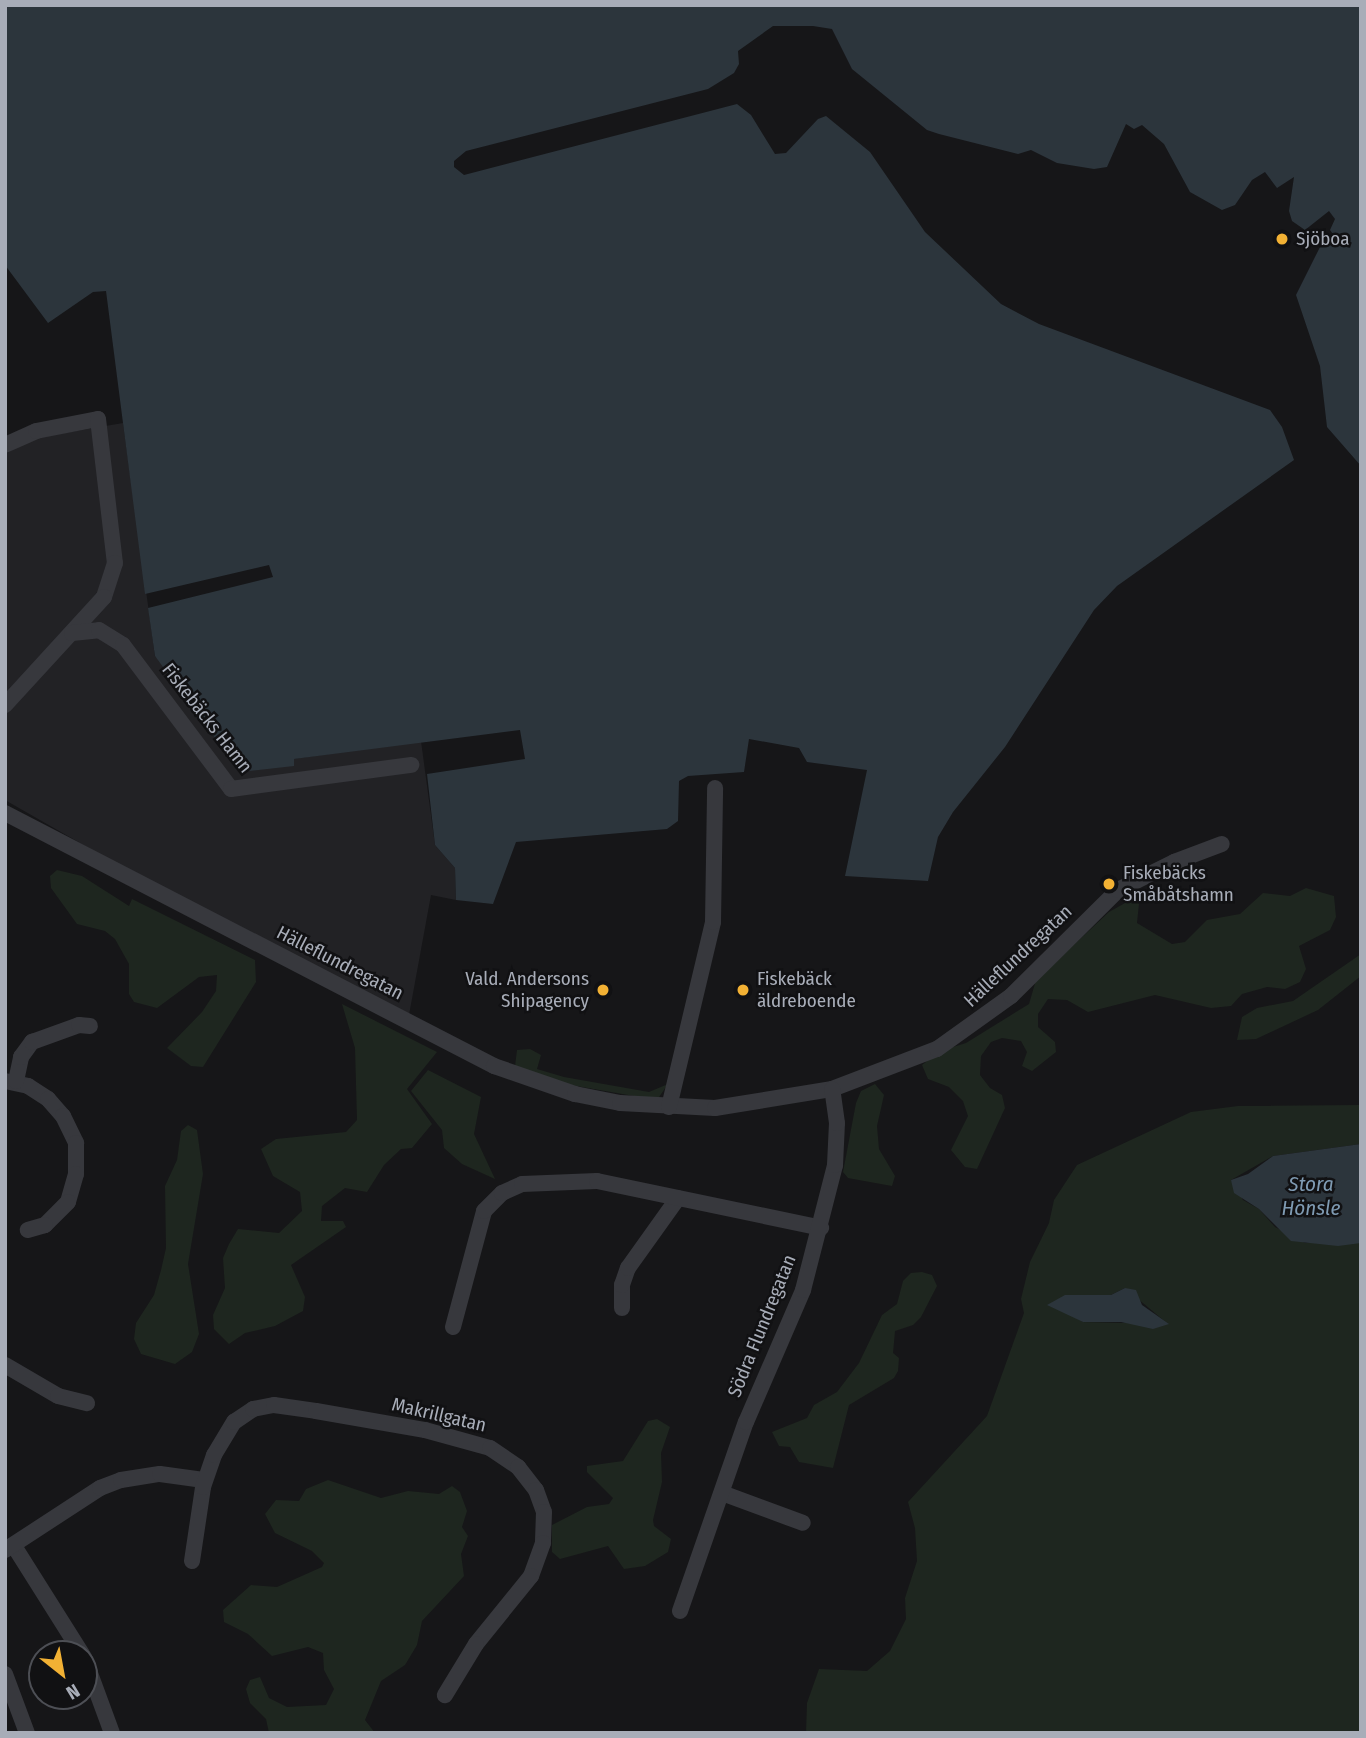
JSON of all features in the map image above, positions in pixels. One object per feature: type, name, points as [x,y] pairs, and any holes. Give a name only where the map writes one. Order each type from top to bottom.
[{"type":"street","points":[[5,445],[36,431],[97,419],[116,563],[104,597],[5,705]]},
{"type":"street","name":"Fiskebäcks Hamn","points":[[69,634],[87,628],[99,630],[122,645],[231,789],[411,765]]},
{"type":"street","points":[[669,1107],[713,922],[715,788]]},
{"type":"street","name":"Hälleflundregatan","points":[[5,813],[494,1066],[575,1094],[669,1107],[746,1105],[832,1089],[912,1062],[964,1033],[1011,996],[1118,890],[1174,862],[1222,844]]},
{"type":"street","points":[[28,1230],[45,1225],[68,1202],[74,1188],[76,1148],[56,1107],[11,1081],[32,1042],[79,1025],[90,1027]]},
{"type":"street","name":"Södra Flundregatan","points":[[680,1611],[746,1422],[803,1290],[821,1228],[836,1147],[832,1089]]},
{"type":"street","points":[[453,1327],[481,1220],[502,1193],[534,1181],[597,1181],[821,1228]]},
{"type":"street","points":[[622,1308],[622,1285],[628,1268],[678,1198]]},
{"type":"street","points":[[5,1365],[58,1396],[87,1403]]},
{"type":"street","name":"Makrillgatan","points":[[192,1561],[204,1480],[234,1422],[253,1409],[274,1405],[463,1439],[491,1448],[518,1467],[536,1490],[544,1512],[540,1556],[531,1576],[477,1644],[445,1695]]},
{"type":"street","points":[[72,1640],[10,1548],[100,1488],[121,1480],[160,1474],[204,1480]]},
{"type":"street","points":[[722,1493],[803,1523]]},
{"type":"street","points":[[5,1674],[27,1733]]},
{"type":"street","points":[[98,1696],[112,1733]]},
{"type":"shaded area","points":[[123,423],[155,656],[294,766],[293,759],[421,741],[435,845],[455,868],[456,900],[431,895],[409,1015],[122,867],[5,800],[5,454],[35,438]]},
{"type":"shaded area","points":[[57,870],[82,876],[129,906],[132,899],[255,960],[256,982],[203,1067],[191,1066],[167,1048],[202,1012],[216,991],[217,975],[199,977],[157,1008],[134,1002],[129,994],[129,964],[115,939],[105,931],[77,924],[51,888],[50,876]]},
{"type":"shaded area","points":[[1306,888],[1334,896],[1336,917],[1330,930],[1299,946],[1306,969],[1300,982],[1285,989],[1267,987],[1242,994],[1231,1006],[1211,1008],[1155,995],[1088,1012],[1067,1000],[1048,999],[1038,1014],[1038,1027],[1055,1042],[1056,1052],[1032,1071],[1022,1066],[1027,1052],[1021,1041],[1002,1038],[991,1042],[981,1056],[980,1075],[990,1088],[1002,1095],[1005,1108],[977,1169],[965,1167],[951,1150],[968,1116],[963,1101],[949,1087],[928,1079],[922,1065],[940,1051],[966,1043],[1029,1004],[1036,980],[1109,912],[1134,898],[1139,904],[1137,923],[1172,944],[1185,942],[1207,920],[1240,914],[1263,893],[1290,896]]},
{"type":"shaded area","points":[[1361,954],[1361,976],[1318,1010],[1256,1039],[1237,1040],[1242,1017],[1257,1008],[1293,1001]]},
{"type":"shaded area","points":[[342,1004],[437,1052],[407,1089],[432,1124],[412,1148],[401,1149],[384,1165],[367,1192],[345,1188],[322,1206],[321,1221],[343,1221],[346,1227],[291,1265],[305,1297],[303,1311],[275,1326],[245,1333],[229,1344],[214,1329],[213,1315],[225,1288],[223,1258],[229,1244],[238,1229],[279,1233],[302,1211],[300,1192],[273,1176],[261,1149],[276,1139],[346,1132],[357,1120],[355,1048]]},
{"type":"shaded area","points":[[530,1049],[541,1055],[537,1069],[564,1077],[649,1092],[668,1084],[657,1100],[559,1083],[515,1066],[517,1050]]},
{"type":"shaded area","points":[[428,1070],[481,1097],[474,1134],[495,1179],[462,1164],[444,1148],[442,1130],[411,1091]]},
{"type":"shaded area","points":[[875,1084],[884,1095],[877,1126],[879,1149],[895,1176],[892,1186],[848,1178],[843,1172],[856,1103],[861,1091]]},
{"type":"shaded area","points":[[1361,1105],[1361,1144],[1273,1156],[1231,1180],[1243,1200],[1259,1209],[1275,1227],[1305,1243],[1361,1243],[1361,1733],[806,1733],[807,1703],[819,1669],[867,1671],[890,1651],[906,1619],[905,1598],[917,1561],[915,1528],[908,1502],[987,1416],[1024,1313],[1021,1299],[1030,1262],[1049,1223],[1054,1200],[1077,1165],[1191,1112],[1238,1106]],"holes":[[[1125,1288],[1168,1324],[1083,1322],[1072,1316],[1065,1295],[1111,1295]]]},
{"type":"shaded area","points":[[188,1125],[197,1130],[203,1174],[188,1264],[199,1334],[192,1352],[175,1364],[141,1354],[134,1339],[136,1323],[154,1295],[161,1270],[166,1248],[165,1186],[177,1160],[181,1131]]},
{"type":"shaded area","points":[[911,1273],[932,1275],[937,1286],[921,1317],[913,1325],[895,1331],[893,1353],[899,1358],[898,1371],[894,1378],[849,1405],[833,1468],[799,1462],[790,1447],[779,1446],[772,1432],[807,1418],[814,1405],[837,1392],[859,1363],[882,1315],[897,1304],[903,1281]]},
{"type":"shaded area","points":[[657,1419],[670,1427],[661,1453],[662,1482],[653,1520],[654,1526],[671,1539],[668,1552],[645,1566],[624,1569],[608,1546],[560,1559],[552,1552],[552,1525],[587,1507],[609,1504],[613,1498],[587,1472],[587,1466],[623,1461],[648,1421]]},
{"type":"shaded area","points":[[328,1480],[381,1498],[408,1491],[439,1494],[452,1486],[460,1492],[467,1511],[462,1527],[468,1536],[461,1554],[464,1576],[422,1621],[417,1645],[405,1665],[381,1681],[365,1720],[375,1733],[269,1733],[266,1719],[250,1703],[246,1689],[250,1680],[260,1677],[269,1698],[287,1707],[326,1705],[334,1689],[324,1670],[323,1653],[308,1647],[272,1656],[248,1634],[224,1622],[223,1610],[251,1585],[277,1587],[322,1567],[324,1563],[312,1551],[275,1533],[265,1514],[276,1500],[299,1501],[306,1489]]},
{"type":"water","points":[[5,5],[1361,5],[1361,466],[1327,427],[1320,366],[1296,295],[1321,245],[1328,246],[1335,237],[1330,230],[1335,219],[1329,211],[1305,230],[1292,221],[1289,211],[1294,177],[1277,188],[1265,172],[1252,180],[1235,205],[1222,210],[1190,192],[1164,144],[1142,125],[1134,129],[1126,124],[1107,167],[1094,169],[1057,163],[1031,150],[1018,154],[939,134],[927,130],[852,69],[832,29],[813,26],[773,26],[738,51],[739,64],[734,73],[708,89],[466,151],[454,161],[454,167],[464,175],[737,104],[751,115],[775,154],[786,153],[818,119],[826,116],[870,152],[925,232],[1001,304],[1039,324],[1270,410],[1282,427],[1294,460],[1117,586],[1094,610],[1005,747],[953,812],[938,837],[928,881],[845,876],[867,770],[807,762],[799,748],[749,739],[744,772],[688,776],[679,781],[678,821],[667,829],[516,842],[493,904],[456,900],[455,868],[435,845],[427,774],[525,759],[520,730],[294,759],[294,766],[240,772],[155,656],[148,608],[273,577],[269,565],[145,594],[106,291],[93,292],[48,323],[5,265]]},
{"type":"water","name":"Stora Hönsle","points":[[1361,1144],[1361,1243],[1338,1246],[1291,1241],[1259,1209],[1234,1193],[1231,1180],[1248,1174],[1273,1156]]},
{"type":"water","points":[[1125,1288],[1136,1290],[1142,1305],[1169,1324],[1153,1329],[1121,1322],[1083,1322],[1047,1305],[1065,1295],[1111,1295]]},
{"type":"place","name":"Sjöboa","points":[[1282,239]]},
{"type":"place","name":"Fiskebäcks Småbåtshamn","points":[[1109,884]]},
{"type":"place","name":"Vald. Andersons Shipagency","points":[[603,990]]},
{"type":"place","name":"Fiskebäck äldreboende","points":[[743,990]]}]
